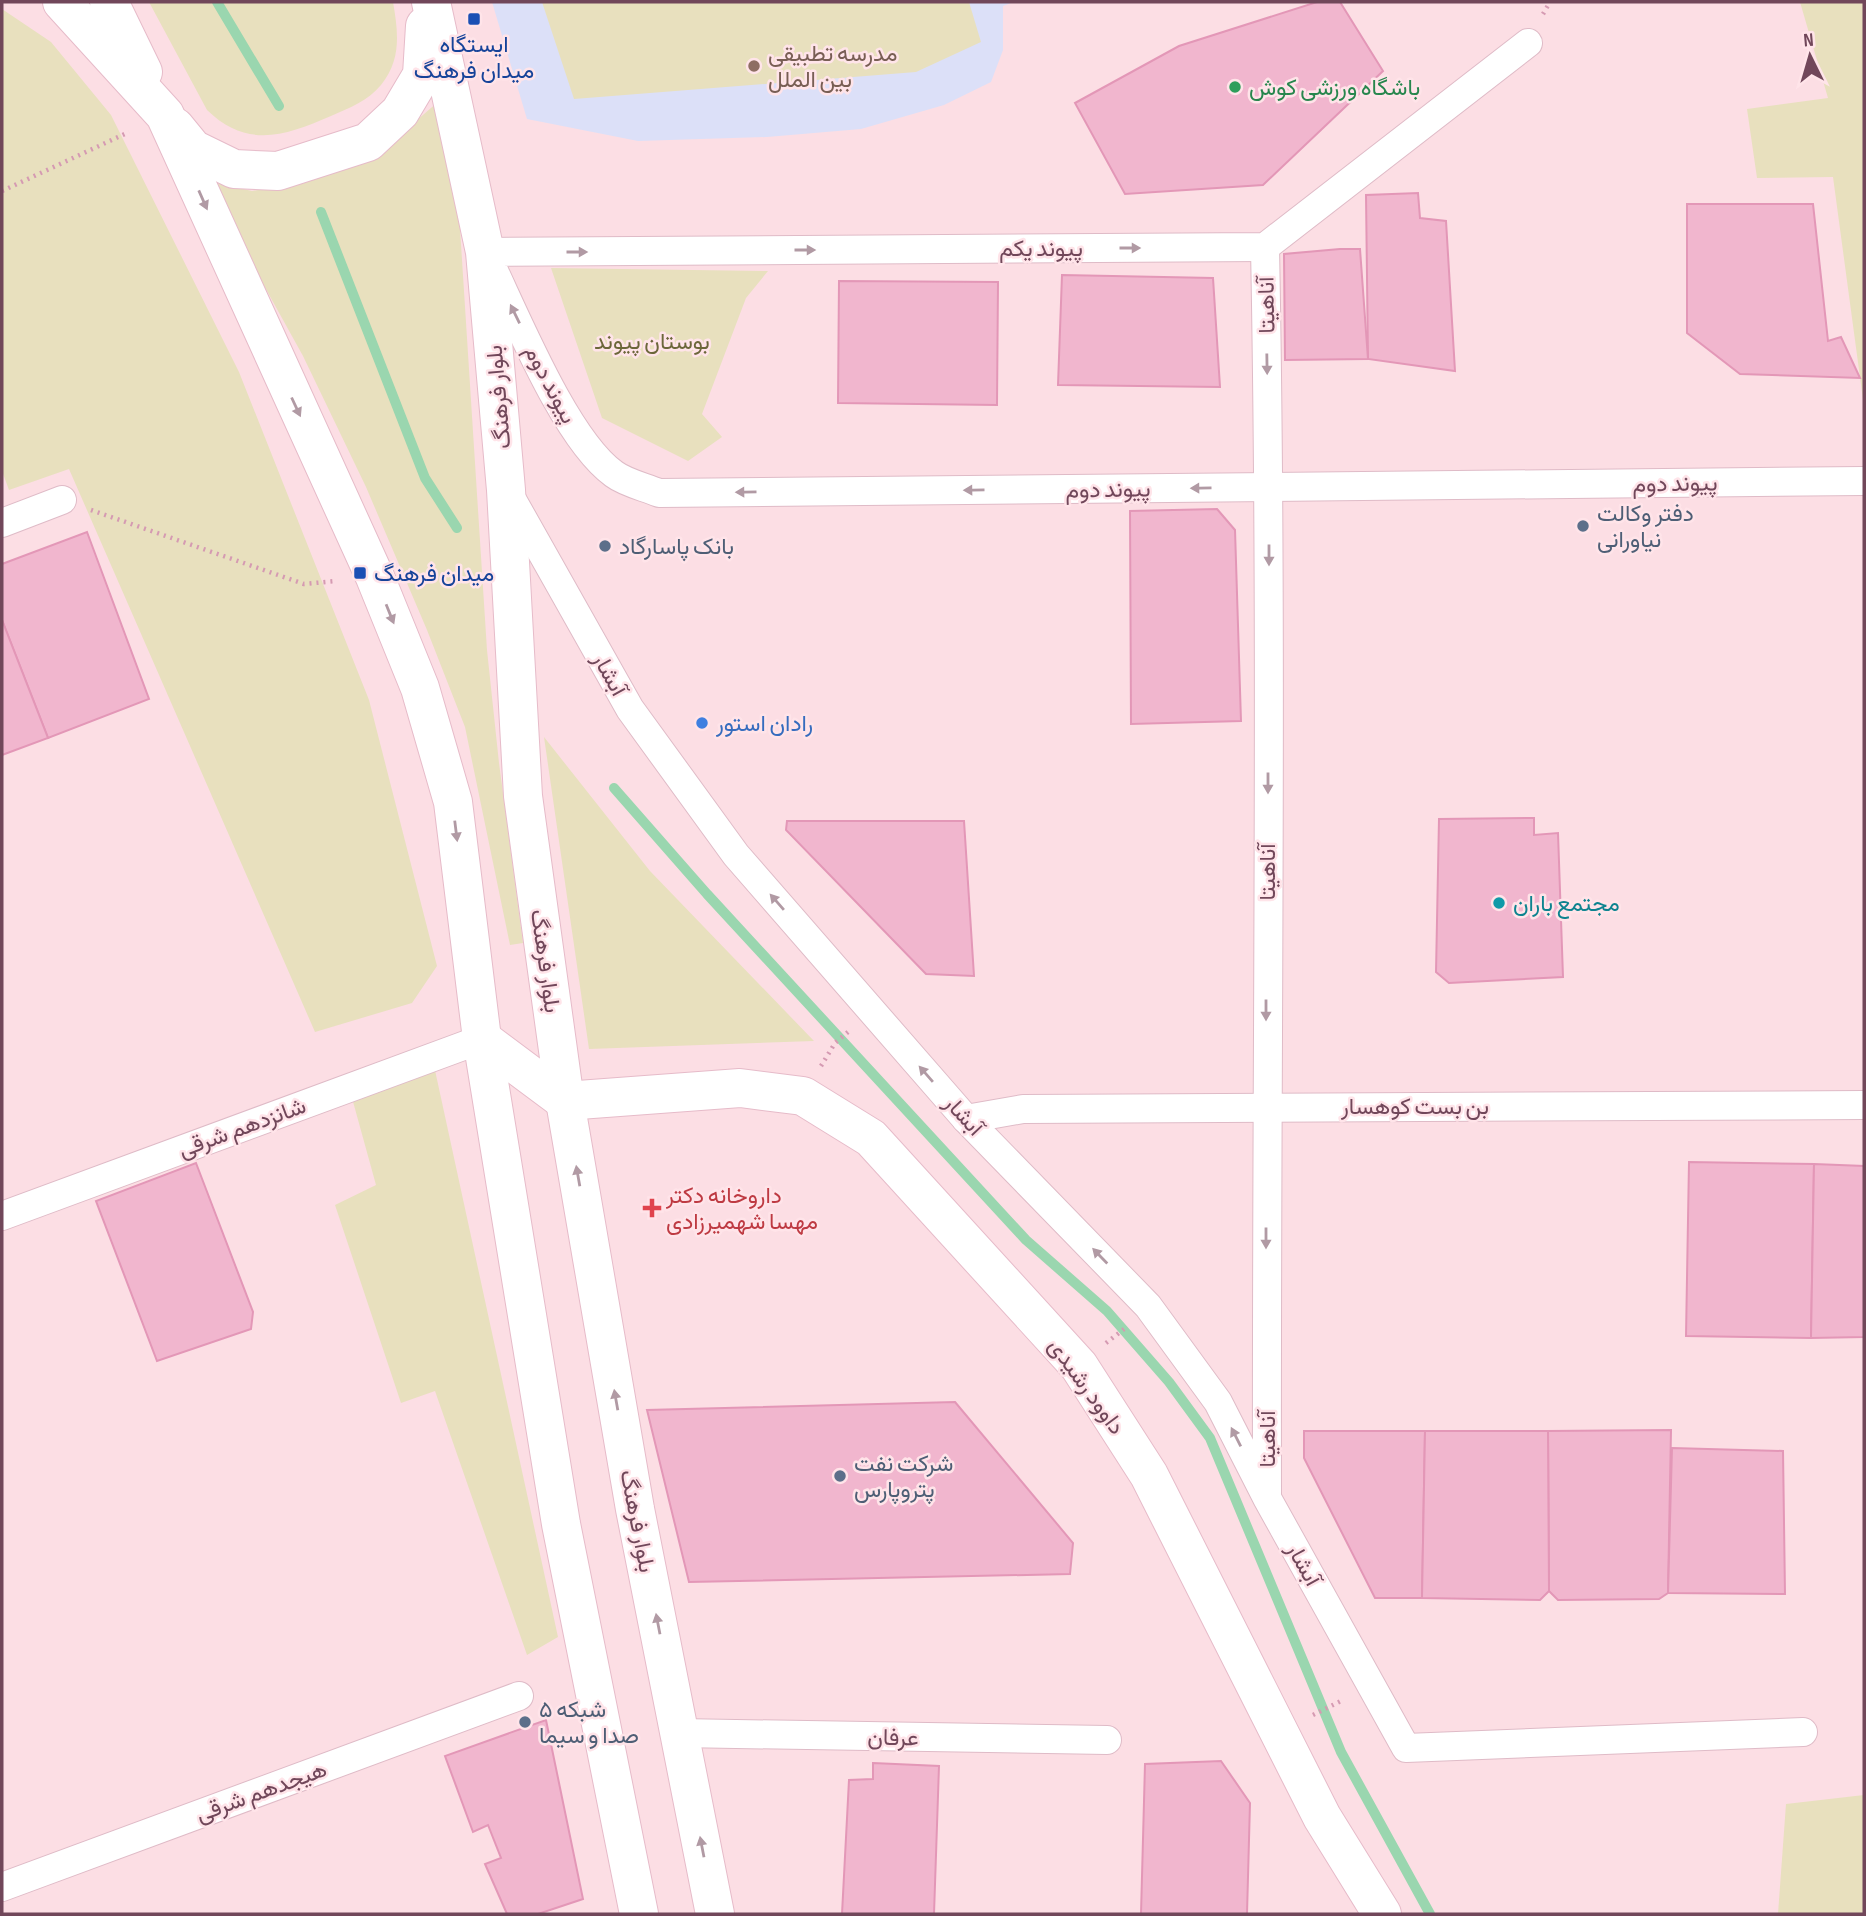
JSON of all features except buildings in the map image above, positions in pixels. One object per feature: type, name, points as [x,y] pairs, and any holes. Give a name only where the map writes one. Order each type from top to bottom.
[{"type":"main road","points":[[62,2],[193,149],[234,169],[278,171],[368,142],[400,112],[422,75],[428,2]]},
{"type":"main road","points":[[109,2],[164,115],[375,577],[420,688],[453,802],[482,1039],[561,1524],[639,1914]]},
{"type":"main road","name":"بلوار فرهنگ","points":[[428,2],[485,253],[506,490],[523,796],[565,1101],[635,1509],[715,1914]]},
{"type":"main road","points":[[482,1039],[565,1101]]},
{"type":"main road","name":"داوود رشیدی","points":[[565,1101],[740,1088],[803,1096],[871,1138],[1086,1377],[1149,1475],[1322,1817],[1382,1914]]},
{"type":"street","points":[[1265,247],[1528,43]]},
{"type":"street","name":"پیوند یکم","points":[[485,253],[1265,247]]},
{"type":"street","name":"آناهیتا","points":[[1265,247],[1269,487],[1267,1498]]},
{"type":"street","name":"پیوند دوم","points":[[485,253],[557,399],[581,441],[615,475],[659,493],[1864,481]]},
{"type":"street","name":"آبشار","points":[[506,490],[630,709],[728,844],[966,1119],[1148,1306],[1218,1402],[1267,1498],[1406,1748],[1804,1732]]},
{"type":"street","points":[[2,523],[62,500]]},
{"type":"street","name":"شانزدهم شرقی","points":[[2,1216],[482,1039]]},
{"type":"street","name":"بن بست کوهسار","points":[[966,1119],[1023,1109],[1864,1105]]},
{"type":"street","name":"هیجدهم شرقی","points":[[2,1887],[519,1696]]},
{"type":"street","name":"عرفان","points":[[679,1733],[1107,1740]]},
{"type":"path","points":[[2,191],[164,115]]},
{"type":"path","points":[[62,500],[304,584],[375,577]]},
{"type":"path","points":[[1113,1337],[1129,1324]]},
{"type":"path","points":[[1309,1717],[1334,1704]]},
{"type":"shaded area","name":"مدرسه تطبیقی بین الملل","points":[[492,2],[1014,2],[1003,6],[1003,50],[991,82],[944,105],[861,129],[767,137],[638,141],[527,119]]},
{"type":"green space","points":[[149,2],[393,2],[397,45],[388,75],[381,85],[358,104],[298,129],[267,135],[252,134],[222,122],[207,110]]},
{"type":"green space","points":[[542,2],[969,2],[981,42],[916,72],[574,99]]},
{"type":"green space","points":[[1800,2],[1864,2],[1864,407],[1833,177],[1757,178],[1747,109],[1828,98]]},
{"type":"green space","points":[[2,9],[51,42],[111,115],[239,372],[369,700],[437,966],[412,1003],[315,1032],[69,469],[9,490],[2,471]]},
{"type":"green space","points":[[439,101],[459,213],[487,650],[523,943],[510,945],[465,727],[427,630],[366,487],[303,356],[194,159],[217,183],[252,191],[292,184],[408,128]]},
{"type":"green space","name":"بوستان پیوند","points":[[551,268],[768,271],[746,298],[702,414],[722,437],[688,461],[602,418]]},
{"type":"green space","points":[[544,737],[650,871],[814,1041],[589,1049]]},
{"type":"green space","points":[[433,1061],[558,1637],[527,1655],[435,1391],[401,1403],[335,1205],[376,1185],[352,1098]]},
{"type":"green space","points":[[1864,1795],[1864,1914],[1778,1914],[1786,1804]]},
{"type":"waterway","points":[[217,2],[279,106]]},
{"type":"waterway","points":[[321,212],[425,478],[457,528]]},
{"type":"waterway","points":[[614,788],[707,894],[1026,1240],[1107,1311],[1169,1382],[1210,1438],[1341,1752],[1430,1914]]},
{"type":"place","name":"ایستگاه میدان فرهنگ","points":[[474,19]]},
{"type":"place","name":"مدرسه تطبیقی بین الملل","points":[[754,66]]},
{"type":"place","name":"باشگاه ورزشی کوش","points":[[1235,87]]},
{"type":"place","name":"دفتر وکالت نیاورانی","points":[[1583,526]]},
{"type":"place","name":"بانک پاسارگاد","points":[[605,546]]},
{"type":"place","name":"میدان فرهنگ","points":[[360,573]]},
{"type":"place","name":"رادان استور","points":[[702,723]]},
{"type":"place","name":"مجتمع باران","points":[[1499,903]]},
{"type":"place","name":"داروخانه دکتر مهسا شهمیرزادی","points":[[652,1208]]},
{"type":"place","name":"شرکت نفت پتروپارس","points":[[840,1476]]},
{"type":"place","name":"شبکه ۵ صدا و سیما","points":[[525,1722]]}]
